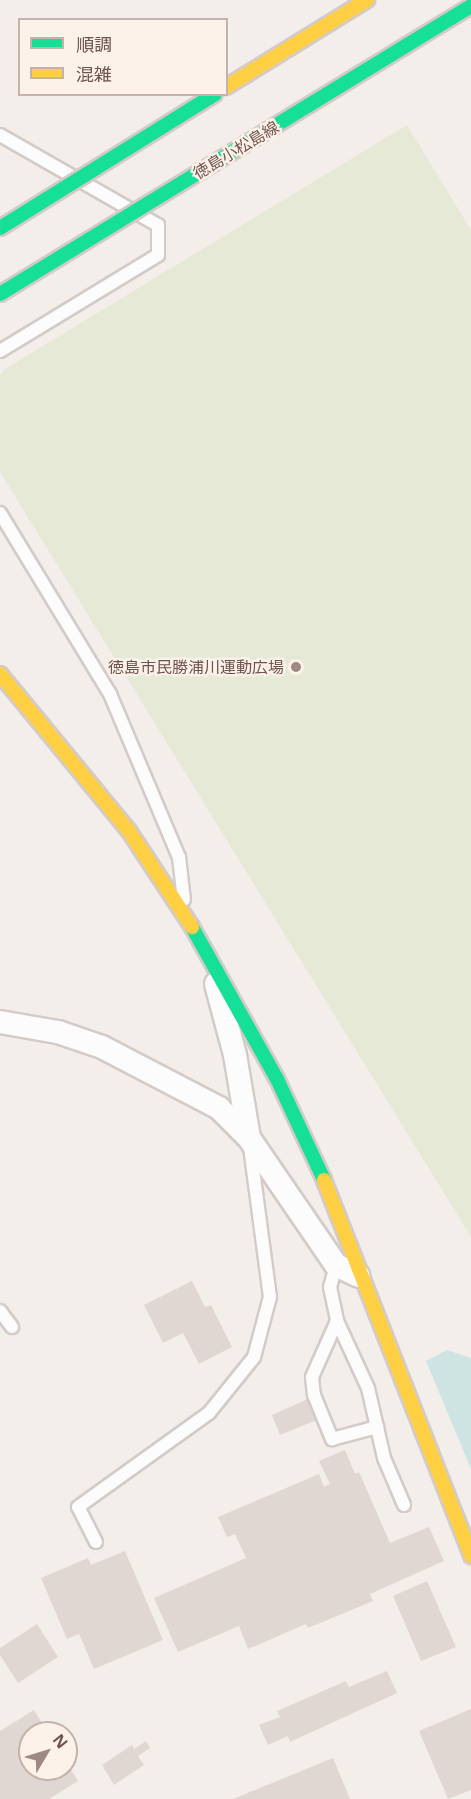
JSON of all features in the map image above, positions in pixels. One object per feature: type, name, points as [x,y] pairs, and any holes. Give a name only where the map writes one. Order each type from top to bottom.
[{"type":"street","points":[[228,86],[367,0]]},
{"type":"street","name":"徳島小松島線","points":[[0,294],[471,6]]},
{"type":"street","points":[[0,228],[212,96]]},
{"type":"street","points":[[0,674],[129,831],[183,911],[277,1079],[328,1190],[359,1276],[471,1556]]},
{"type":"street","points":[[216,972],[216,993],[235,1055],[249,1138]]},
{"type":"street","points":[[0,1022],[58,1032],[102,1047],[219,1108],[249,1138],[336,1265],[359,1276]]},
{"type":"lane","points":[[0,135],[158,225],[158,255],[0,351]]},
{"type":"lane","points":[[0,513],[110,694],[179,857],[185,890],[183,911]]},
{"type":"lane","points":[[96,1542],[78,1507],[209,1413],[254,1357],[270,1297],[249,1138]]},
{"type":"lane","points":[[336,1265],[330,1287],[337,1321],[368,1388],[384,1458],[404,1505]]},
{"type":"lane","points":[[0,1311],[12,1327]]},
{"type":"lane","points":[[337,1321],[312,1377],[314,1395],[332,1439],[377,1427]]},
{"type":"green space","name":"徳島市民勝浦川運動広場","points":[[407,125],[471,230],[471,1237],[0,472],[0,375],[5,369]]},
{"type":"water","points":[[447,1350],[471,1358],[471,1469],[426,1361]]},
{"type":"building","points":[[192,1281],[205,1307],[211,1305],[232,1347],[199,1364],[183,1333],[163,1343],[144,1305]]},
{"type":"building","points":[[308,1399],[317,1420],[280,1435],[272,1415]]},
{"type":"building","points":[[345,1450],[355,1474],[359,1472],[390,1543],[429,1527],[444,1561],[370,1594],[373,1601],[308,1628],[306,1624],[248,1649],[239,1626],[178,1652],[154,1598],[246,1558],[235,1534],[227,1537],[218,1517],[319,1474],[324,1487],[330,1484],[319,1461]]},
{"type":"building","points":[[125,1551],[163,1640],[94,1669],[79,1634],[67,1639],[41,1578],[88,1558],[91,1565]]},
{"type":"building","points":[[427,1581],[456,1647],[421,1661],[393,1596]]},
{"type":"building","points":[[37,1624],[58,1657],[18,1683],[0,1655],[0,1648]]},
{"type":"building","points":[[387,1671],[397,1693],[290,1742],[288,1736],[268,1745],[259,1725],[280,1717],[277,1711],[346,1681],[349,1687]]},
{"type":"building","points":[[471,1709],[471,1790],[448,1799],[419,1731]]},
{"type":"building","points":[[34,1710],[41,1721],[18,1721],[18,1781],[78,1781],[49,1799],[0,1799],[0,1731]]},
{"type":"building","points":[[146,1741],[150,1748],[138,1756],[144,1765],[114,1785],[102,1765],[132,1745],[134,1749]]},
{"type":"building","points":[[333,1758],[350,1799],[233,1799]]},
{"type":"traffic: fast","points":[[0,294],[471,6]]},
{"type":"traffic: fast","points":[[0,228],[212,96]]},
{"type":"traffic: fast","points":[[192,927],[277,1079],[324,1180]]},
{"type":"traffic: slow","points":[[228,86],[367,0]]},
{"type":"traffic: slow","points":[[0,674],[129,831],[192,927]]},
{"type":"traffic: slow","points":[[324,1180],[471,1556]]},
{"type":"place","name":"徳島市民勝浦川運動広場","points":[[296,667]]}]
